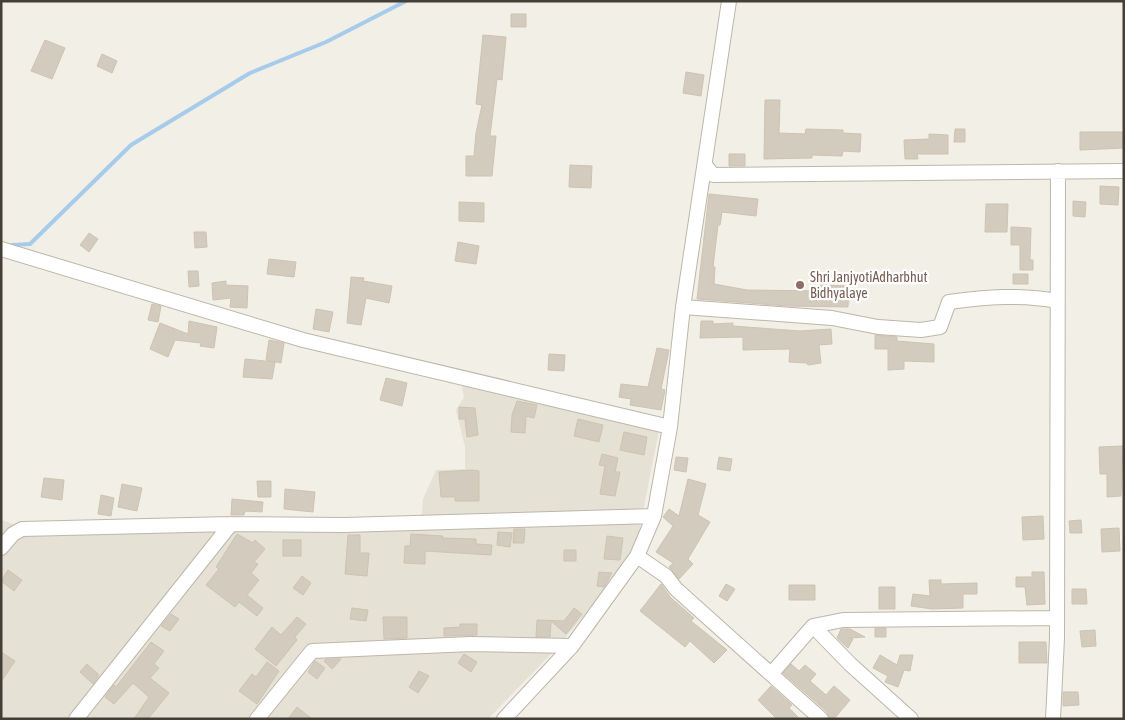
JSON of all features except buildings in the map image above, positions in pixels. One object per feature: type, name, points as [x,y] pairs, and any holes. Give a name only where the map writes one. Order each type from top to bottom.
[{"type":"street","points":[[504,719],[572,646],[637,556],[654,516],[670,427],[683,308],[729,1]]},
{"type":"street","points":[[705,165],[713,175],[1124,171]]},
{"type":"street","points":[[1053,719],[1056,618],[1058,171]]},
{"type":"street","points":[[1,249],[304,340],[670,427]]},
{"type":"street","points":[[683,308],[832,318],[878,327],[921,330],[940,327],[949,302],[994,296],[1039,298],[1057,301]]},
{"type":"street","points":[[1,548],[13,534],[22,529],[231,524],[344,526],[654,516]]},
{"type":"street","points":[[76,719],[231,524]]},
{"type":"street","points":[[637,556],[666,576],[676,589],[772,673],[821,719]]},
{"type":"street","points":[[772,673],[813,626],[844,620],[1056,618]]},
{"type":"street","points":[[813,626],[850,664],[911,719]]},
{"type":"street","points":[[257,719],[312,651],[472,644],[572,646]]},
{"type":"shaded area","points":[[469,384],[659,430],[639,532],[628,565],[551,654],[488,719],[1,719],[1,520],[32,530],[410,520],[422,514],[423,499],[436,470],[465,469],[465,447],[456,410],[464,397],[462,386]]},
{"type":"waterway","points":[[12,245],[30,244],[131,145],[250,73],[326,42],[406,1]]},
{"type":"place","name":"Shri JanjyotiAdharbhut Bidhyalaye","points":[[800,285]]}]
